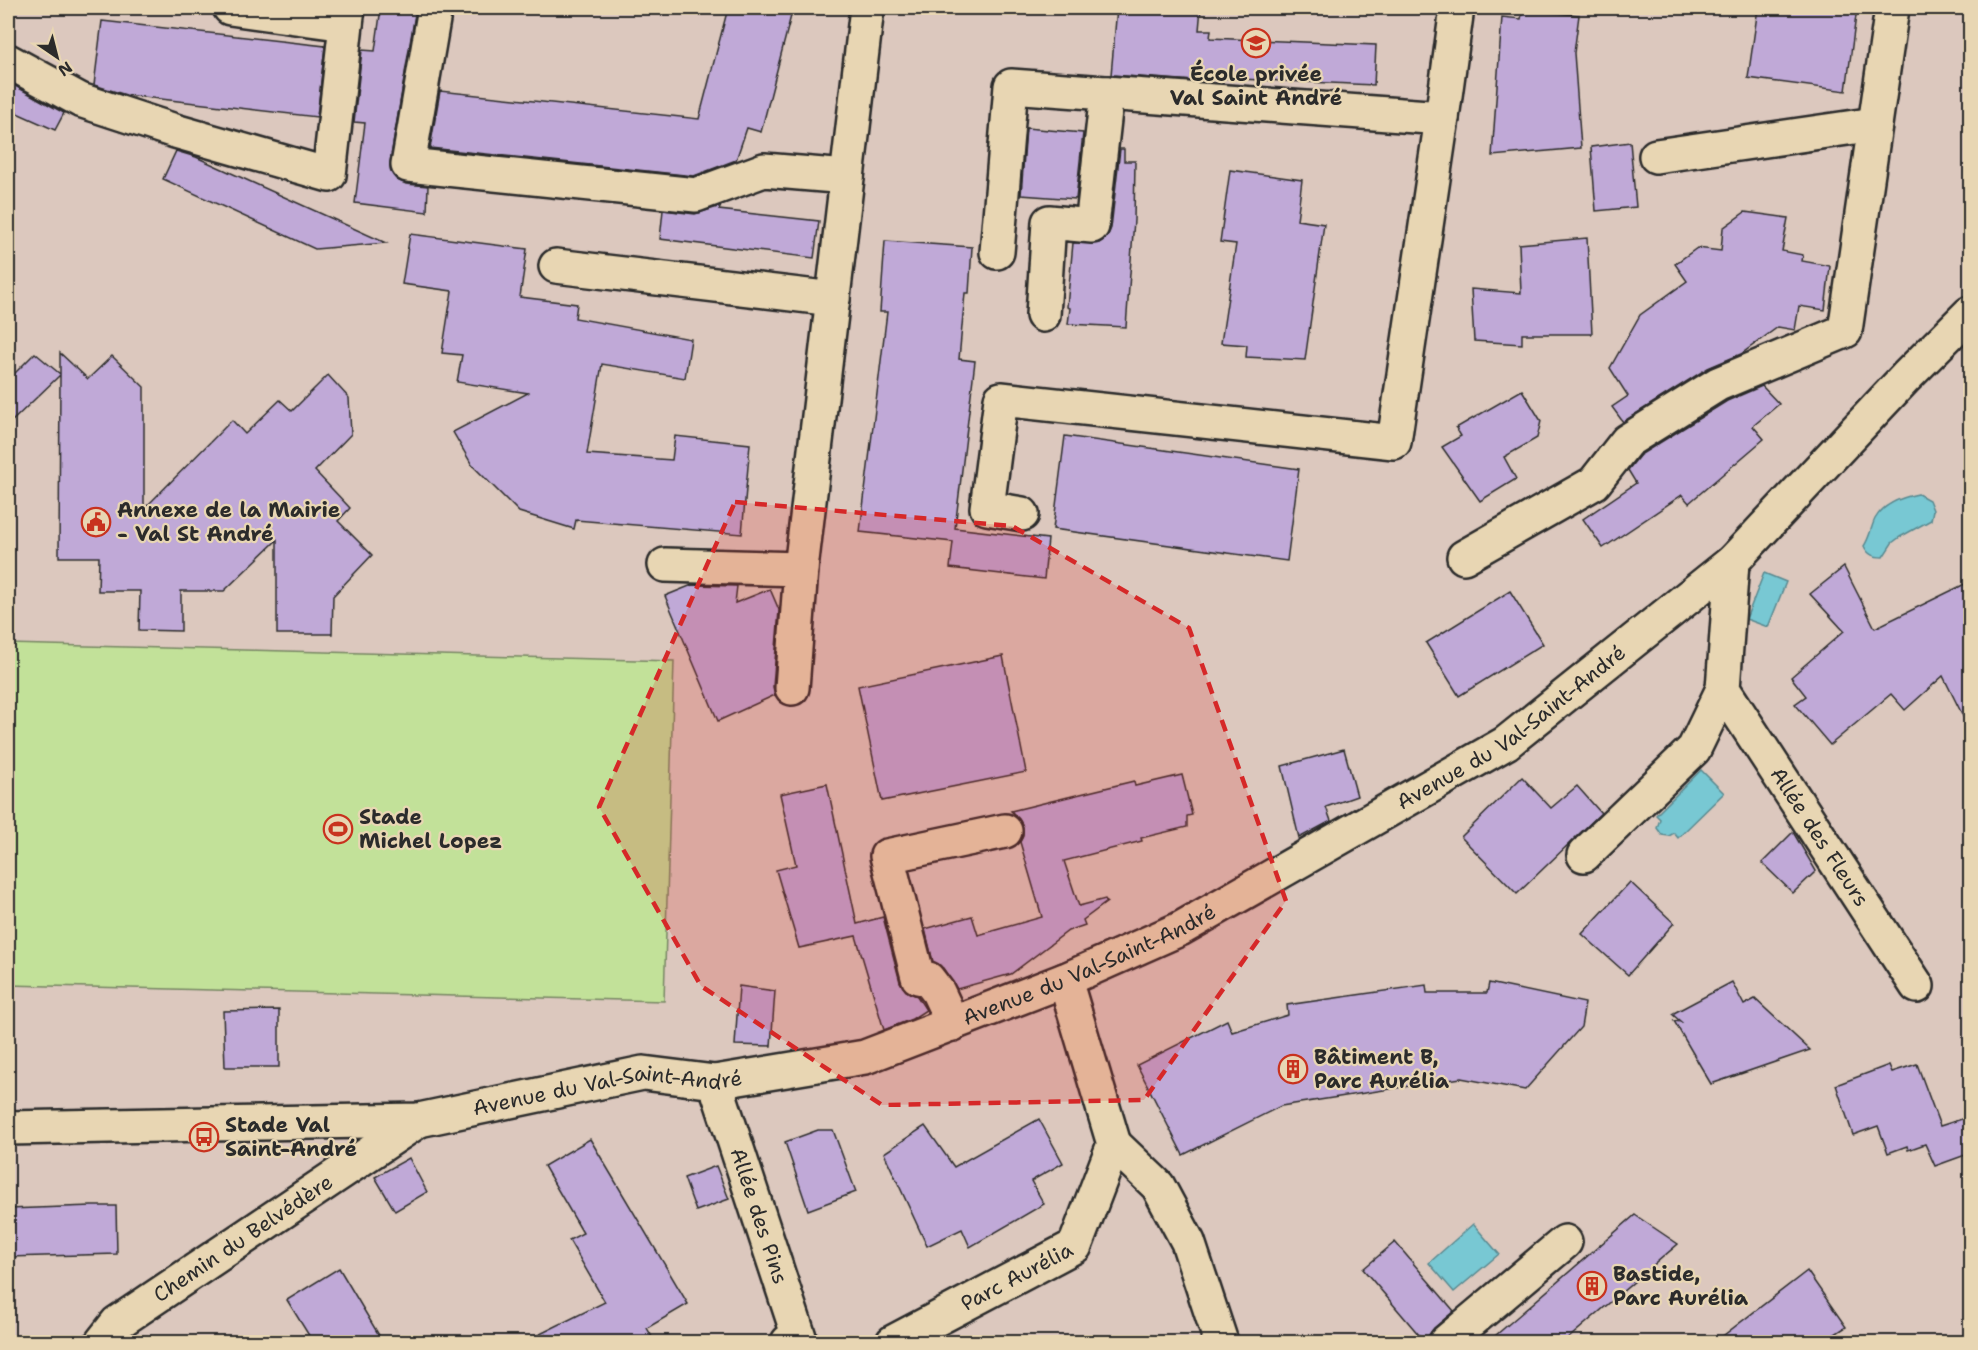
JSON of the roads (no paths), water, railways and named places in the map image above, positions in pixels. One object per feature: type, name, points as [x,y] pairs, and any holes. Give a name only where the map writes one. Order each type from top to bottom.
[{"type":"street","points":[[8,61],[80,100],[175,131],[329,175],[347,16],[230,8]]},
{"type":"street","points":[[435,8],[408,165],[696,195],[764,170],[847,177]]},
{"type":"street","points":[[792,688],[801,569],[867,8]]},
{"type":"street","points":[[1022,514],[987,508],[1001,399],[1394,442],[1457,8]]},
{"type":"street","points":[[1464,557],[1594,483],[1627,441],[1718,384],[1845,330],[1892,8]]},
{"type":"street","points":[[997,252],[1011,86],[1442,118]]},
{"type":"street","points":[[1043,315],[1049,222],[1092,226],[1107,93]]},
{"type":"street","points":[[1656,156],[1875,124]]},
{"type":"street","points":[[556,266],[833,299]]},
{"type":"street","name":"Avenue du Val-Saint-André","points":[[8,1128],[418,1120],[643,1073],[715,1082],[865,1057],[1065,981],[1180,929],[1506,743],[1732,562],[1906,377],[1971,313]]},
{"type":"street","points":[[1584,855],[1694,749],[1723,689],[1732,562]]},
{"type":"street","points":[[665,565],[801,569]]},
{"type":"street","name":"Allée des Fleurs","points":[[1723,689],[1917,986]]},
{"type":"street","points":[[953,1024],[933,985],[928,979],[918,977],[886,856],[1005,831]]},
{"type":"street","points":[[1065,981],[1114,1144],[1158,1186],[1188,1242],[1221,1342]]},
{"type":"street","name":"Allée des Pins","points":[[715,1082],[799,1337],[788,1342]]},
{"type":"street","name":"Chemin du Belvédère","points":[[102,1342],[117,1323],[418,1120]]},
{"type":"street","name":"Parc Aurélia","points":[[893,1342],[1076,1246],[1114,1144]]},
{"type":"street","points":[[1446,1342],[1565,1242]]},
{"type":"water","points":[[1918,494],[1929,500],[1933,510],[1931,520],[1892,543],[1883,557],[1869,553],[1864,546],[1875,519],[1883,509],[1894,502]]},
{"type":"water","points":[[1764,573],[1786,582],[1768,627],[1746,619]]},
{"type":"water","points":[[1701,770],[1724,793],[1678,838],[1674,833],[1669,836],[1662,835],[1657,828],[1660,819],[1656,815]]},
{"type":"water","points":[[1473,1224],[1499,1254],[1454,1292],[1429,1263]]},
{"type":"place","name":"École privée Val Saint André","points":[[1256,43]]},
{"type":"place","name":"Annexe de la Mairie - Val St André","points":[[96,522]]},
{"type":"place","name":"Stade Michel Lopez","points":[[338,829]]},
{"type":"place","name":"Bâtiment B, Parc Aurélia","points":[[1293,1069]]},
{"type":"place","name":"Stade Val Saint-André","points":[[204,1137]]},
{"type":"place","name":"Bastide, Parc Aurélia","points":[[1592,1286]]}]
